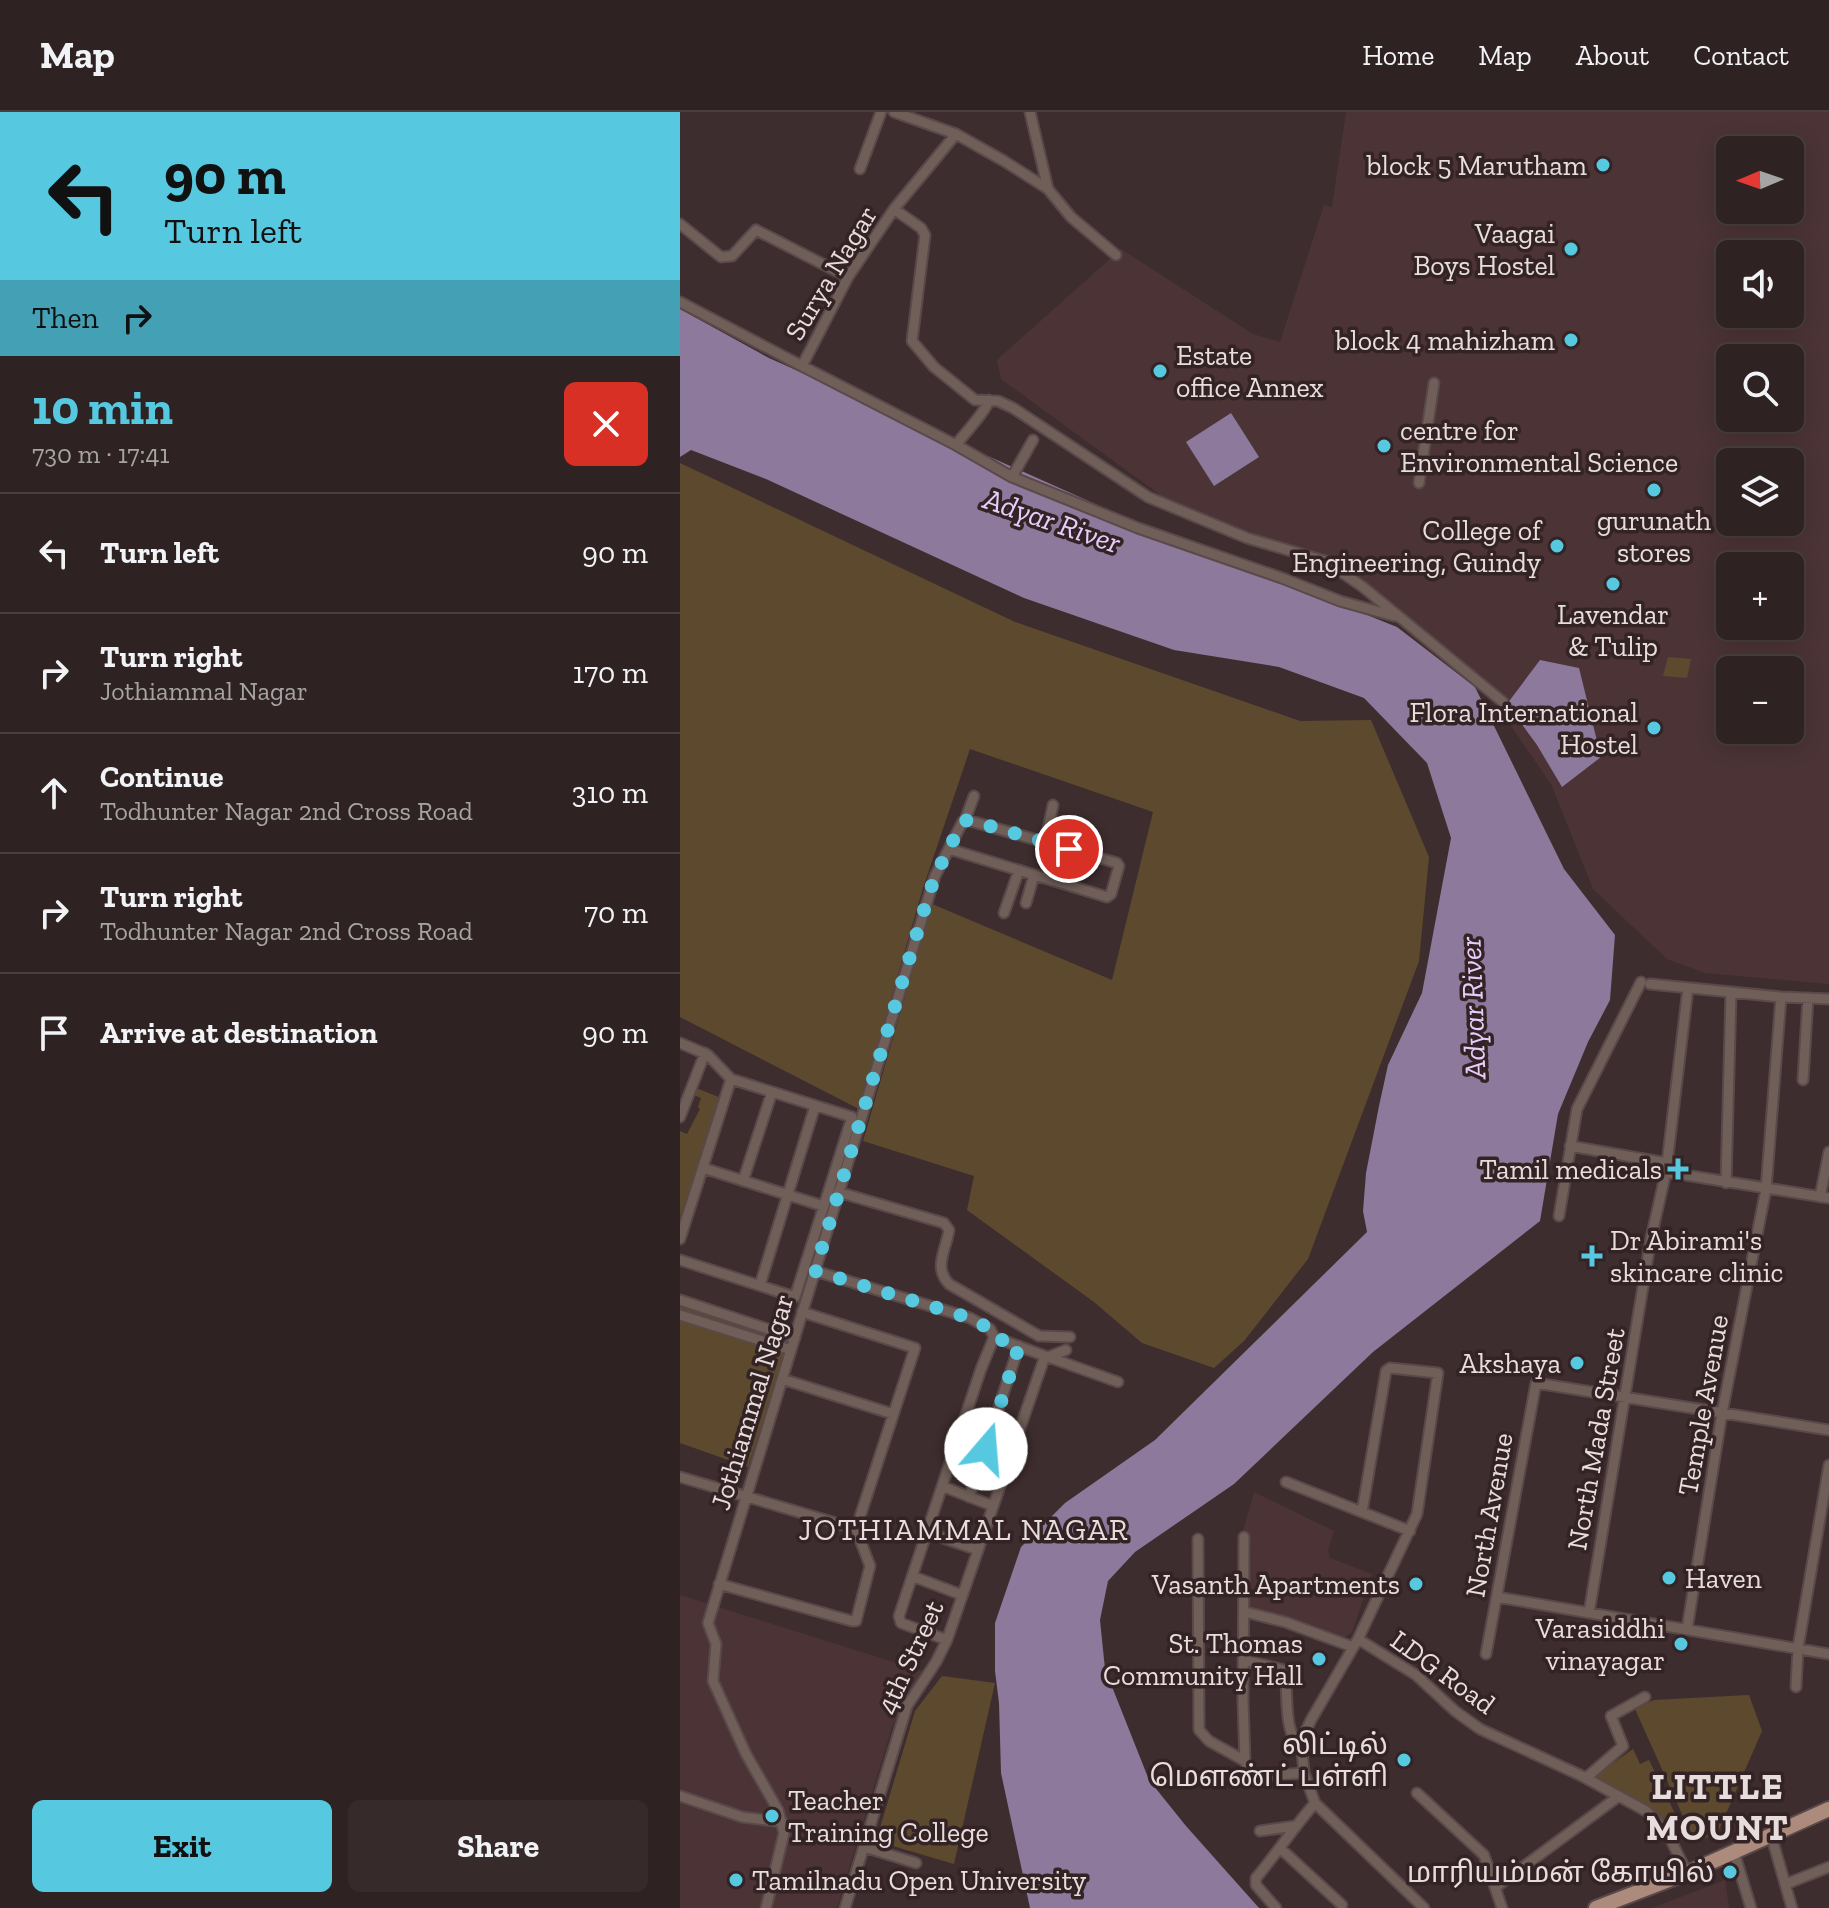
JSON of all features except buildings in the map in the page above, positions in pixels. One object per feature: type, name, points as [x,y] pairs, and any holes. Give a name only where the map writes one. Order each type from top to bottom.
[{"type":"main road","points":[[1601,1907],[1687,1873],[1829,1809]]},
{"type":"street","points":[[860,169],[881,112]]},
{"type":"street","points":[[894,112],[956,134],[1048,189],[1071,217],[1116,255]]},
{"type":"street","points":[[1030,112],[1048,189]]},
{"type":"street","name":"Surya Nagar","points":[[680,302],[802,366],[848,277],[894,209],[956,134]]},
{"type":"street","points":[[894,209],[921,228],[926,242],[912,336],[915,348],[945,378],[975,400],[998,401],[1013,408],[1148,497],[1247,538],[1325,561],[1363,587],[1503,702]]},
{"type":"street","points":[[680,224],[721,257],[732,256],[756,230],[848,277]]},
{"type":"street","points":[[802,366],[1012,477],[1138,528],[1340,601],[1401,618]]},
{"type":"street","points":[[1419,483],[1434,383]]},
{"type":"street","points":[[956,445],[976,418],[987,409],[989,400]]},
{"type":"street","points":[[1012,477],[1033,440]]},
{"type":"street","name":"Jothiammal Nagar","points":[[782,1822],[746,1754],[713,1681],[716,1644],[708,1623],[927,900],[935,876],[965,820],[974,796]]},
{"type":"street","points":[[1045,843],[1053,805]]},
{"type":"street","points":[[949,849],[1106,897],[1111,894],[1118,863],[965,820]]},
{"type":"street","points":[[1004,913],[1019,870]]},
{"type":"street","points":[[1026,903],[1034,875]]},
{"type":"street","points":[[1559,1216],[1577,1109],[1646,983],[1829,999]]},
{"type":"street","name":"North Mada Street","points":[[1589,1613],[1651,1239],[1666,1167],[1688,988]]},
{"type":"street","points":[[1726,1183],[1731,992]]},
{"type":"street","name":"Temple Avenue","points":[[1687,1629],[1722,1413],[1766,1189],[1781,997]]},
{"type":"street","points":[[1803,1080],[1808,998]]},
{"type":"street","points":[[680,1043],[705,1053],[731,1079],[852,1117],[795,1297],[680,1260]]},
{"type":"street","points":[[680,1117],[705,1053]]},
{"type":"street","points":[[680,1239],[731,1079]]},
{"type":"street","points":[[743,1181],[772,1092]]},
{"type":"street","points":[[760,1285],[815,1106]]},
{"type":"street","points":[[1570,1146],[1726,1183],[1824,1197],[1829,1152]]},
{"type":"street","points":[[703,1168],[823,1206]]},
{"type":"street","points":[[838,1192],[944,1223],[949,1230],[939,1268],[949,1284],[1039,1336],[1070,1337]]},
{"type":"street","points":[[815,1271],[970,1318],[990,1329],[994,1337],[1118,1382]]},
{"type":"street","points":[[680,1300],[795,1338]]},
{"type":"street","points":[[719,1584],[856,1621],[870,1566],[856,1529],[915,1348],[802,1312]]},
{"type":"street","points":[[680,1315],[791,1350]]},
{"type":"street","points":[[947,1640],[899,1621],[899,1616],[994,1337]]},
{"type":"street","points":[[969,1497],[1019,1346]]},
{"type":"street","points":[[1047,1356],[1066,1350]]},
{"type":"street","name":"4th Street","points":[[845,1908],[907,1706],[947,1640],[1047,1356]]},
{"type":"street","points":[[1245,1612],[1355,1643],[1417,1514],[1438,1373],[1390,1368],[1386,1371],[1362,1512]]},
{"type":"street","points":[[782,1379],[893,1414]]},
{"type":"street","name":"North Avenue","points":[[1486,1654],[1536,1383],[1626,1398]]},
{"type":"street","points":[[1626,1398],[1829,1430]]},
{"type":"street","points":[[958,1438],[1010,1457]]},
{"type":"street","points":[[1796,1687],[1798,1648],[1829,1465]]},
{"type":"street","points":[[680,1477],[856,1529]]},
{"type":"street","points":[[1286,1482],[1410,1531]]},
{"type":"street","points":[[942,1486],[993,1506]]},
{"type":"street","points":[[926,1532],[978,1550]]},
{"type":"street","points":[[1244,1537],[1245,1761],[1251,1777],[1304,1773]]},
{"type":"street","points":[[1198,1539],[1199,1730],[1209,1741],[1245,1761]]},
{"type":"street","points":[[912,1576],[962,1595]]},
{"type":"street","points":[[1497,1597],[1829,1654]]},
{"type":"street","name":"LDG Road","points":[[1424,1908],[1315,1803],[1304,1773],[1304,1735],[1355,1643],[1416,1675],[1480,1729],[1586,1778],[1646,1811],[1667,1832],[1687,1873]]},
{"type":"street","points":[[1244,1660],[1284,1670],[1289,1728],[1302,1750]]},
{"type":"street","points":[[1586,1778],[1623,1746],[1611,1716],[1645,1697]]},
{"type":"street","points":[[1417,1793],[1484,1855],[1502,1908]]},
{"type":"street","points":[[680,1796],[742,1817],[782,1822],[784,1833],[766,1908]]},
{"type":"street","points":[[1496,1887],[1619,1796]]},
{"type":"street","points":[[1276,1908],[1255,1881],[1315,1803]]},
{"type":"street","points":[[1260,1831],[1295,1826]]},
{"type":"street","points":[[1771,1835],[1792,1908]]},
{"type":"street","points":[[864,1847],[916,1863]]},
{"type":"street","points":[[1281,1849],[1342,1905]]},
{"type":"street","points":[[1734,1852],[1751,1908]]},
{"type":"street","points":[[1786,1884],[1827,1868],[1829,1881]]},
{"type":"shaded area","name":"College of Engineering, Guindy","points":[[1346,112],[1829,112],[1829,984],[1705,973],[1667,959],[1593,889],[1551,784],[1504,716],[1509,705],[1365,584],[1329,558],[1243,535],[1163,497],[1001,379],[997,360],[1121,249],[1253,334],[1280,342],[1324,205],[1332,207]]},
{"type":"shaded area","points":[[680,463],[1015,622],[1300,721],[1371,720],[1429,857],[1419,961],[1308,1259],[1244,1341],[1214,1368],[1142,1343],[1094,1302],[967,1210],[974,1176],[863,1141],[932,904],[1112,980],[1153,812],[970,749],[923,888],[859,1109],[680,1017]]},
{"type":"shaded area","points":[[1668,657],[1691,659],[1687,678],[1663,676]]},
{"type":"shaded area","points":[[696,1088],[721,1098],[680,1217],[680,1131],[687,1134],[700,1109],[701,1098],[694,1095]]},
{"type":"shaded area","points":[[680,1304],[790,1339],[748,1467],[680,1443]]},
{"type":"shaded area","points":[[1254,1492],[1334,1531],[1328,1550],[1330,1558],[1372,1574],[1352,1632],[1344,1638],[1249,1609],[1251,1540],[1243,1531]]},
{"type":"shaded area","name":"Teacher Training College","points":[[680,1595],[928,1673],[893,1724],[837,1908],[680,1908]]},
{"type":"shaded area","points":[[942,1676],[995,1683],[954,1864],[876,1841],[915,1711]]},
{"type":"shaded area","points":[[1749,1695],[1762,1731],[1718,1832],[1695,1843],[1635,1709],[1654,1700]]},
{"type":"shaded area","points":[[1633,1749],[1640,1764],[1649,1760],[1682,1828],[1672,1833],[1592,1778]]},
{"type":"shaded area","points":[[1725,1880],[1729,1908],[1652,1908]]},
{"type":"water","name":"Adyar River","points":[[680,309],[769,358],[1131,520],[1397,627],[1475,687],[1564,869],[1615,935],[1610,1000],[1588,1042],[1558,1114],[1540,1221],[1373,1352],[1234,1484],[1135,1552],[1108,1581],[1100,1620],[1105,1669],[1149,1780],[1259,1908],[1030,1908],[1001,1773],[995,1623],[1021,1547],[1065,1503],[1155,1440],[1367,1232],[1363,1211],[1366,1173],[1379,1106],[1388,1065],[1422,993],[1451,838],[1427,763],[1364,698],[1279,667],[1174,650],[1024,598],[766,479],[691,450],[680,457]]},
{"type":"water","points":[[1231,413],[1259,457],[1214,486],[1186,442]]},
{"type":"water","points":[[1540,660],[1579,668],[1601,757],[1562,787],[1507,704]]},
{"type":"place","name":"block 5 Marutham","points":[[1603,165]]},
{"type":"place","name":"Vaagai Boys Hostel","points":[[1571,249]]},
{"type":"place","name":"block 4 mahizham","points":[[1571,340]]},
{"type":"place","name":"Estate office Annex","points":[[1160,371]]},
{"type":"place","name":"centre for Environmental Science","points":[[1384,446]]},
{"type":"place","name":"gurunath stores","points":[[1654,490]]},
{"type":"place","name":"College of Engineering, Guindy","points":[[1557,546]]},
{"type":"place","name":"Lavendar & Tulip","points":[[1613,584]]},
{"type":"place","name":"Flora International Hostel","points":[[1654,728]]},
{"type":"place","name":"Tamil medicals","points":[[1678,1169]]},
{"type":"place","name":"Dr Abirami's skincare clinic","points":[[1592,1256]]},
{"type":"place","name":"Akshaya","points":[[1577,1363]]},
{"type":"place","name":"Haven","points":[[1669,1578]]},
{"type":"place","name":"Vasanth Apartments","points":[[1416,1584]]},
{"type":"place","name":"Varasiddhi vinayagar","points":[[1681,1644]]},
{"type":"place","name":"St. Thomas Community Hall","points":[[1319,1659]]},
{"type":"place","name":"லிட்டில் மௌண்ட் பள்ளி","points":[[1404,1760]]},
{"type":"place","name":"Teacher Training College","points":[[772,1816]]},
{"type":"place","name":"மாரியம்மன் கோயில்","points":[[1730,1872]]},
{"type":"place","name":"Tamilnadu Open University","points":[[736,1880]]},
{"type":"district","name":"JOTHIAMMAL NAGAR","points":[[964,1530]]},
{"type":"district","name":"LITTLE MOUNT","points":[[1718,1806]]},
{"type":"route","points":[[986,1449],[1019,1346],[994,1337],[990,1329],[970,1318],[815,1271],[927,900],[935,876],[963,821],[969,820],[1069,849]]}]
